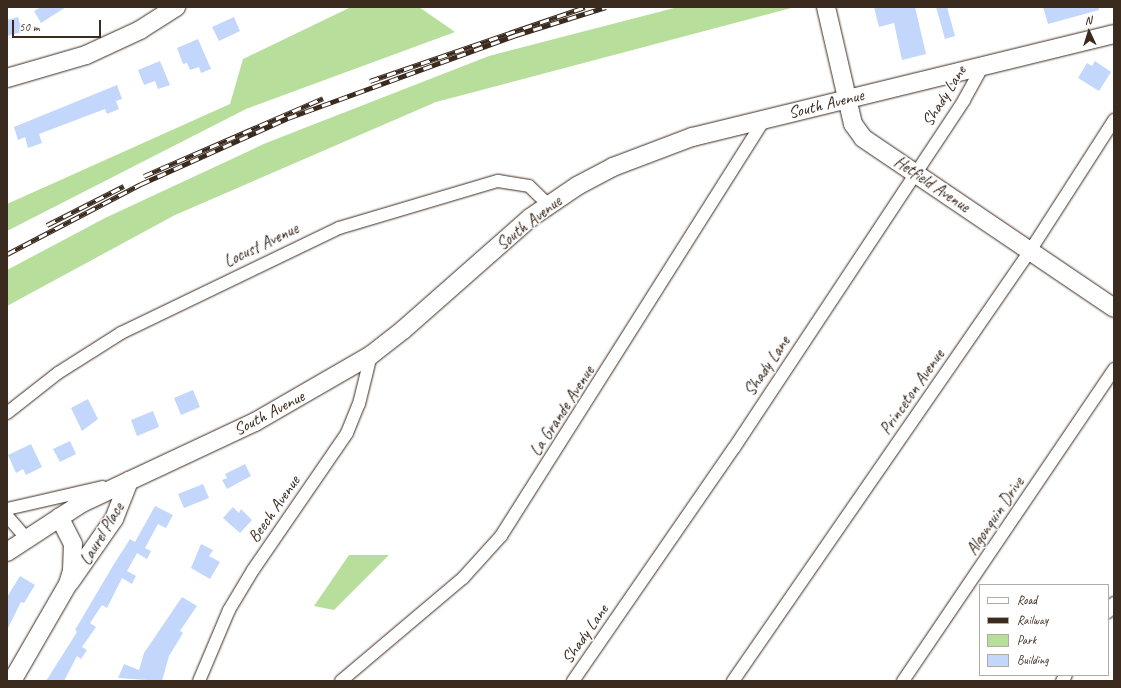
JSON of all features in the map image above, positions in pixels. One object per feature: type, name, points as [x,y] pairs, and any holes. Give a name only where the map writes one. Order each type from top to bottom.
[{"type":"main road","points":[[7,78],[86,55],[140,30],[176,7]]},
{"type":"main road","name":"Hetfield Avenue","points":[[826,7],[849,98],[853,124],[863,138],[916,172],[1114,308]]},
{"type":"main road","name":"South Avenue","points":[[7,552],[59,516],[129,480],[255,422],[371,355],[530,218],[612,167],[657,148],[849,98],[1114,34]]},
{"type":"main road","name":"Laurel Place","points":[[12,681],[68,584],[114,519],[129,480]]},
{"type":"main road","name":"Laurel Place","points":[[59,516],[72,544],[74,558],[68,584]]},
{"type":"street","name":"Shady Lane","points":[[578,679],[734,448],[916,172],[983,66]]},
{"type":"street","name":"La Grande Avenue","points":[[341,681],[356,676],[463,578],[501,536],[764,120]]},
{"type":"street","name":"Princeton Avenue","points":[[733,681],[1030,251],[1114,120]]},
{"type":"street","name":"Locust Avenue","points":[[7,413],[58,373],[121,333],[339,228],[498,181],[529,186],[550,205]]},
{"type":"street","name":"Beech Avenue","points":[[199,681],[229,610],[249,577],[348,433],[359,404],[371,355]]},
{"type":"street","name":"Algonquin Drive","points":[[903,681],[1114,369]]},
{"type":"street","points":[[7,509],[129,480]]},
{"type":"street","points":[[7,516],[26,538]]},
{"type":"green space","points":[[351,7],[419,7],[455,32],[246,109],[7,231],[7,204],[230,104],[243,59]]},
{"type":"green space","points":[[678,7],[795,7],[436,102],[175,215],[7,306],[7,270],[105,218],[266,143],[489,56]]},
{"type":"green space","points":[[349,555],[389,555],[334,610],[314,606]]},
{"type":"building","points":[[41,7],[66,7],[41,23],[34,11]]},
{"type":"building","points":[[874,7],[915,7],[926,54],[902,60],[894,23],[879,27]]},
{"type":"building","points":[[936,7],[947,7],[955,36],[945,39]]},
{"type":"building","points":[[1043,7],[1099,7],[1099,10],[1048,24]]},
{"type":"building","points":[[18,17],[22,32],[7,36],[7,20]]},
{"type":"building","points":[[234,17],[240,31],[219,41],[212,27]]},
{"type":"building","points":[[198,39],[211,69],[201,73],[199,67],[190,70],[187,63],[183,64],[177,48]]},
{"type":"building","points":[[160,61],[170,85],[158,89],[155,81],[144,85],[138,70]]},
{"type":"building","points":[[1095,61],[1111,72],[1099,91],[1078,78],[1087,63],[1092,66]]},
{"type":"building","points":[[117,85],[122,99],[116,101],[119,109],[107,114],[105,109],[39,134],[42,143],[28,148],[25,137],[18,140],[14,127]]},
{"type":"building","points":[[193,390],[200,407],[181,415],[174,398]]},
{"type":"building","points":[[88,399],[98,419],[82,431],[71,408]]},
{"type":"building","points":[[153,411],[159,427],[137,436],[131,420]]},
{"type":"building","points":[[70,441],[76,454],[60,462],[53,449]]},
{"type":"building","points":[[31,444],[42,467],[26,475],[23,469],[16,473],[8,455]]},
{"type":"building","points":[[245,464],[251,476],[227,489],[222,480],[227,478],[225,474]]},
{"type":"building","points":[[203,484],[209,498],[184,508],[178,494]]},
{"type":"building","points":[[155,506],[173,515],[166,528],[158,524],[145,548],[151,551],[147,559],[137,553],[127,571],[136,576],[132,584],[122,578],[107,608],[102,605],[90,623],[96,627],[82,647],[87,650],[81,659],[77,656],[64,681],[46,681],[77,632],[75,630],[114,564],[130,539],[135,542]]},
{"type":"building","points":[[233,507],[239,513],[241,509],[252,520],[240,533],[223,518]]},
{"type":"building","points":[[201,544],[213,550],[209,556],[220,562],[210,579],[191,568]]},
{"type":"building","points":[[20,576],[35,585],[24,603],[21,602],[7,630],[7,597]]},
{"type":"building","points":[[182,597],[197,606],[180,631],[183,633],[169,656],[162,681],[118,678],[124,664],[139,670],[144,653]]},
{"type":"railway","points":[[370,81],[585,7]]},
{"type":"railway","points":[[7,254],[141,184],[288,118],[516,35],[606,7]]},
{"type":"railway","points":[[144,176],[323,98]]},
{"type":"railway","points":[[47,225],[124,186]]}]
